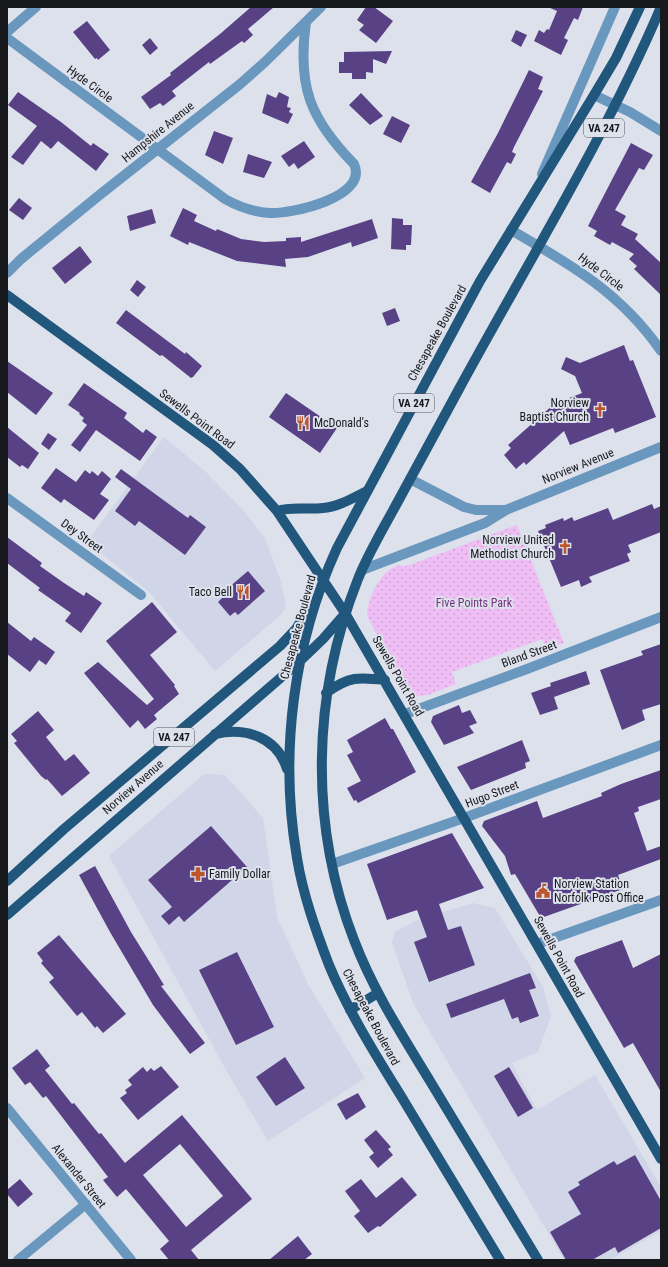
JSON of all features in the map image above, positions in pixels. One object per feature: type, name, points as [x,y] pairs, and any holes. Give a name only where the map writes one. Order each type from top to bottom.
[{"type":"main road","name":"Chesapeake Boulevard","points":[[500,1260],[350,1010],[330,966],[303,888],[297,859],[290,813],[290,734],[300,661],[323,579],[366,491],[480,281],[594,96],[616,58],[640,7]]},
{"type":"main road","name":"Chesapeake Boulevard","points":[[538,1260],[378,993],[354,940],[341,904],[324,819],[321,779],[322,732],[326,693],[335,648],[346,612],[362,570],[410,479],[583,168],[616,105],[661,7]]},
{"type":"main road","name":"Sewells Point Road","points":[[7,295],[214,445],[240,469],[277,511],[346,612],[661,1160]]},
{"type":"main road","points":[[277,511],[290,507],[306,510],[325,508],[340,504],[366,491]]},
{"type":"main road","name":"Norview Avenue","points":[[7,881],[64,829],[280,646],[296,629],[309,608],[323,579]]},
{"type":"main road","name":"Norview Avenue","points":[[7,915],[300,661],[323,639],[346,612]]},
{"type":"main road","points":[[326,693],[339,684],[350,679],[361,677],[385,680]]},
{"type":"main road","points":[[214,735],[239,731],[253,734],[266,740],[274,746],[282,757],[289,774]]},
{"type":"main road","points":[[350,1010],[378,993]]},
{"type":"street","points":[[7,32],[36,7]]},
{"type":"street","name":"Hampshire Avenue","points":[[7,272],[21,258],[239,85],[321,7]]},
{"type":"street","points":[[534,193],[615,7]]},
{"type":"street","name":"Hyde Circle","points":[[7,38],[226,200],[250,209],[268,213],[287,212],[314,206],[339,194],[353,184],[356,178],[357,169],[327,135],[310,102],[304,71],[303,42],[306,22]]},
{"type":"street","points":[[594,96],[616,105],[661,131]]},
{"type":"street","name":"Hyde Circle","points":[[511,230],[580,270],[599,284],[628,310],[661,351]]},
{"type":"street","name":"Norview Avenue","points":[[362,570],[485,523],[506,510],[661,446]]},
{"type":"street","name":"Norview Avenue","points":[[410,479],[464,507],[476,510],[506,510]]},
{"type":"street","name":"Dey Street","points":[[7,498],[141,595]]},
{"type":"street","name":"Bland Street","points":[[405,714],[661,617]]},
{"type":"street","name":"Hugo Street","points":[[332,864],[464,818],[661,745]]},
{"type":"street","points":[[537,944],[661,900]]},
{"type":"street","name":"Alexander Street","points":[[7,1108],[131,1260]]},
{"type":"street","points":[[18,1260],[86,1204]]},
{"type":"shaded area","points":[[164,437],[206,472],[242,509],[265,538],[281,582],[286,607],[282,614],[215,671],[150,593],[87,542]]},
{"type":"shaded area","points":[[204,774],[225,775],[263,818],[277,917],[308,984],[365,1078],[268,1141],[226,1070],[109,856]]},
{"type":"shaded area","points":[[473,903],[495,908],[543,987],[551,1016],[538,1052],[512,1063],[537,1110],[595,1075],[661,1187],[661,1231],[610,1260],[564,1260],[413,1003],[392,942],[395,932],[417,920]]},
{"type":"green space","name":"Five Points Park","points":[[517,525],[564,643],[547,649],[542,639],[452,672],[456,684],[428,695],[412,697],[405,692],[367,615],[372,594],[380,579],[391,569],[397,566],[407,566]]},
{"type":"building","points":[[251,7],[274,7],[248,29],[253,35],[244,43],[242,41],[210,64],[209,62],[172,91],[176,96],[163,106],[160,103],[150,109],[141,97],[171,75],[170,73],[220,34]]},
{"type":"building","points":[[366,7],[374,7],[393,21],[376,43],[359,30],[364,25],[357,20]]},
{"type":"building","points":[[548,7],[583,7],[578,20],[574,18],[564,38],[568,40],[561,55],[534,41],[539,30],[544,33],[547,29],[549,30],[557,11]]},
{"type":"building","points":[[87,21],[110,50],[98,60],[97,58],[95,59],[73,32]]},
{"type":"building","points":[[516,30],[527,35],[521,47],[511,41]]},
{"type":"building","points":[[150,38],[158,48],[150,55],[142,45]]},
{"type":"building","points":[[392,51],[386,64],[373,59],[373,73],[366,72],[366,79],[352,79],[352,73],[339,73],[339,62],[344,62],[344,52]]},
{"type":"building","points":[[529,70],[543,77],[538,89],[543,91],[514,147],[512,152],[516,154],[511,164],[507,162],[490,193],[471,182],[498,133]]},
{"type":"building","points":[[18,92],[61,122],[91,146],[93,143],[109,154],[96,171],[58,141],[51,149],[41,141],[23,165],[11,157],[37,126],[8,105]]},
{"type":"building","points":[[279,92],[289,97],[287,107],[291,108],[289,112],[293,114],[288,124],[262,113],[267,94],[276,98]]},
{"type":"building","points":[[361,93],[383,116],[370,125],[349,105]]},
{"type":"building","points":[[392,116],[410,125],[401,143],[383,134]]},
{"type":"building","points":[[214,131],[233,138],[223,164],[205,155]]},
{"type":"building","points":[[304,141],[315,157],[298,169],[294,163],[289,167],[281,156]]},
{"type":"building","points":[[631,143],[653,155],[644,170],[639,168],[615,210],[626,216],[621,225],[638,234],[635,239],[661,263],[661,295],[634,269],[637,266],[629,259],[634,254],[612,242],[610,245],[594,236],[597,231],[588,226]]},
{"type":"building","points":[[248,154],[272,162],[264,178],[243,172]]},
{"type":"building","points":[[19,198],[32,208],[23,220],[9,210]]},
{"type":"building","points":[[183,208],[197,215],[194,221],[216,231],[217,229],[241,239],[264,242],[286,241],[286,238],[301,237],[301,242],[372,219],[378,238],[352,247],[351,242],[308,257],[285,259],[286,267],[237,261],[189,242],[188,245],[170,236]]},
{"type":"building","points":[[152,209],[156,223],[130,231],[127,216]]},
{"type":"building","points":[[392,218],[403,219],[403,225],[412,225],[411,245],[406,245],[406,250],[391,249]]},
{"type":"building","points":[[80,246],[92,262],[65,284],[52,268]]},
{"type":"building","points":[[137,280],[146,287],[138,297],[130,290]]},
{"type":"building","points":[[395,308],[400,321],[387,326],[382,313]]},
{"type":"building","points":[[126,310],[185,354],[186,352],[202,366],[193,377],[191,378],[162,355],[160,356],[116,323]]},
{"type":"building","name":"Norview Baptist Church","points":[[624,345],[630,361],[633,360],[656,417],[615,433],[613,428],[570,445],[564,431],[526,465],[524,462],[516,469],[504,455],[511,448],[508,445],[554,404],[582,393],[575,376],[561,369],[566,357],[580,363]]},
{"type":"building","points":[[7,361],[53,393],[36,415],[7,392]]},
{"type":"building","points":[[84,383],[127,413],[124,418],[143,433],[146,429],[157,437],[140,461],[96,430],[80,452],[71,445],[87,425],[82,421],[84,418],[79,414],[80,413],[68,405]]},
{"type":"building","name":"McDonald's","points":[[286,393],[337,428],[320,453],[269,417]]},
{"type":"building","points":[[7,427],[39,453],[28,469],[22,465],[20,467],[7,457]]},
{"type":"building","points":[[48,433],[57,439],[49,450],[41,444]]},
{"type":"building","points":[[56,468],[76,482],[85,470],[90,474],[92,471],[98,476],[102,471],[111,479],[100,494],[109,500],[94,520],[64,499],[61,503],[41,488]]},
{"type":"building","points":[[121,469],[188,518],[190,515],[206,527],[185,555],[139,521],[135,526],[115,511],[131,489],[115,477]]},
{"type":"building","name":"Norview United Methodist Church","points":[[652,504],[654,509],[661,506],[661,532],[628,545],[631,552],[627,554],[630,561],[589,577],[592,582],[581,587],[579,580],[561,587],[538,531],[546,528],[545,525],[563,518],[564,521],[572,517],[574,521],[608,508],[613,520]]},
{"type":"building","points":[[7,537],[42,563],[40,566],[64,583],[84,596],[86,592],[102,603],[81,633],[65,621],[71,613],[38,590],[40,588],[7,563]]},
{"type":"building","name":"Taco Bell","points":[[248,571],[265,591],[238,615],[235,612],[230,616],[218,602],[223,597],[221,594]]},
{"type":"building","points":[[152,602],[177,632],[150,655],[175,685],[174,686],[179,694],[154,715],[157,719],[145,729],[138,720],[130,728],[84,673],[98,662],[147,705],[154,699],[106,641]]},
{"type":"building","points":[[7,622],[31,641],[34,637],[55,652],[46,665],[39,660],[30,672],[7,654]]},
{"type":"building","points":[[661,644],[661,704],[642,710],[645,720],[622,730],[600,670],[643,655],[641,651]]},
{"type":"building","points":[[586,671],[590,684],[554,697],[558,709],[540,715],[531,693],[551,686],[550,683]]},
{"type":"building","points":[[459,705],[462,713],[470,710],[477,723],[469,726],[474,733],[444,745],[431,722],[433,716]]},
{"type":"building","points":[[38,711],[54,730],[46,737],[65,761],[74,754],[90,773],[62,796],[47,779],[46,780],[41,776],[14,743],[17,741],[11,734]]},
{"type":"building","points":[[385,718],[391,729],[393,729],[416,772],[358,803],[356,800],[354,801],[347,788],[361,781],[347,755],[353,752],[347,740]]},
{"type":"building","points":[[522,740],[530,761],[525,763],[526,768],[471,790],[457,767]]},
{"type":"building","points":[[661,770],[661,799],[638,807],[639,811],[634,813],[647,851],[661,846],[661,859],[618,875],[623,889],[541,918],[515,874],[511,875],[505,856],[482,826],[484,821],[537,801],[543,818],[602,796],[601,793],[621,784]]},
{"type":"building","name":"Family Dollar","points":[[211,826],[247,867],[184,922],[179,916],[169,925],[161,916],[172,907],[148,880]]},
{"type":"building","points":[[452,833],[484,888],[439,904],[448,930],[461,926],[475,965],[429,982],[414,942],[427,937],[417,910],[387,920],[367,864]]},
{"type":"building","points":[[95,866],[131,932],[164,985],[161,986],[205,1043],[190,1054],[153,1005],[110,932],[79,875]]},
{"type":"building","points":[[59,935],[126,1014],[103,1033],[97,1026],[95,1028],[82,1012],[77,1016],[49,982],[54,978],[41,963],[43,961],[37,953]]},
{"type":"building","points":[[622,940],[633,968],[661,954],[661,1092],[633,1043],[624,1048],[574,961],[576,957]]},
{"type":"building","points":[[237,952],[274,1027],[236,1045],[199,970]]},
{"type":"building","points":[[530,973],[536,988],[529,990],[539,1016],[520,1023],[518,1017],[512,1019],[504,999],[451,1018],[446,1004]]},
{"type":"building","points":[[37,1049],[50,1066],[45,1070],[72,1104],[74,1103],[99,1134],[101,1133],[125,1163],[182,1115],[252,1199],[191,1250],[199,1260],[169,1260],[160,1249],[169,1241],[126,1189],[117,1197],[103,1180],[108,1177],[46,1096],[43,1098],[30,1082],[25,1085],[12,1068]],"holes":[[[180,1144],[223,1196],[186,1227],[143,1175]]]},
{"type":"building","points":[[285,1057],[305,1088],[276,1106],[256,1077]]},
{"type":"building","points":[[161,1066],[179,1087],[138,1120],[120,1098],[127,1093],[125,1090],[132,1085],[128,1080],[143,1067],[147,1072],[151,1068],[154,1071]]},
{"type":"building","points":[[509,1067],[533,1108],[518,1117],[494,1076]]},
{"type":"building","points":[[358,1093],[366,1107],[346,1120],[337,1104]]},
{"type":"building","points":[[376,1130],[391,1147],[388,1149],[393,1155],[378,1168],[369,1157],[374,1153],[364,1140]]},
{"type":"building","points":[[635,1155],[661,1201],[661,1228],[618,1253],[615,1247],[592,1260],[566,1260],[550,1232],[581,1214],[568,1192],[580,1185],[578,1182],[614,1161],[617,1165]]},
{"type":"building","points":[[402,1177],[417,1195],[380,1227],[378,1226],[368,1233],[354,1216],[360,1211],[345,1191],[361,1179],[376,1198]]},
{"type":"building","points":[[20,1179],[33,1194],[18,1207],[7,1194],[7,1190]]},
{"type":"building","points":[[298,1236],[312,1254],[304,1260],[269,1260]]},
{"type":"place","name":"Norview Baptist Church","points":[[600,410]]},
{"type":"place","name":"McDonald's","points":[[303,423]]},
{"type":"place","name":"Norview United Methodist Church","points":[[565,547]]},
{"type":"place","name":"Taco Bell","points":[[243,592]]},
{"type":"place","name":"Family Dollar","points":[[198,874]]},
{"type":"place","name":"Norview Station Norfolk Post Office","points":[[543,891]]}]
